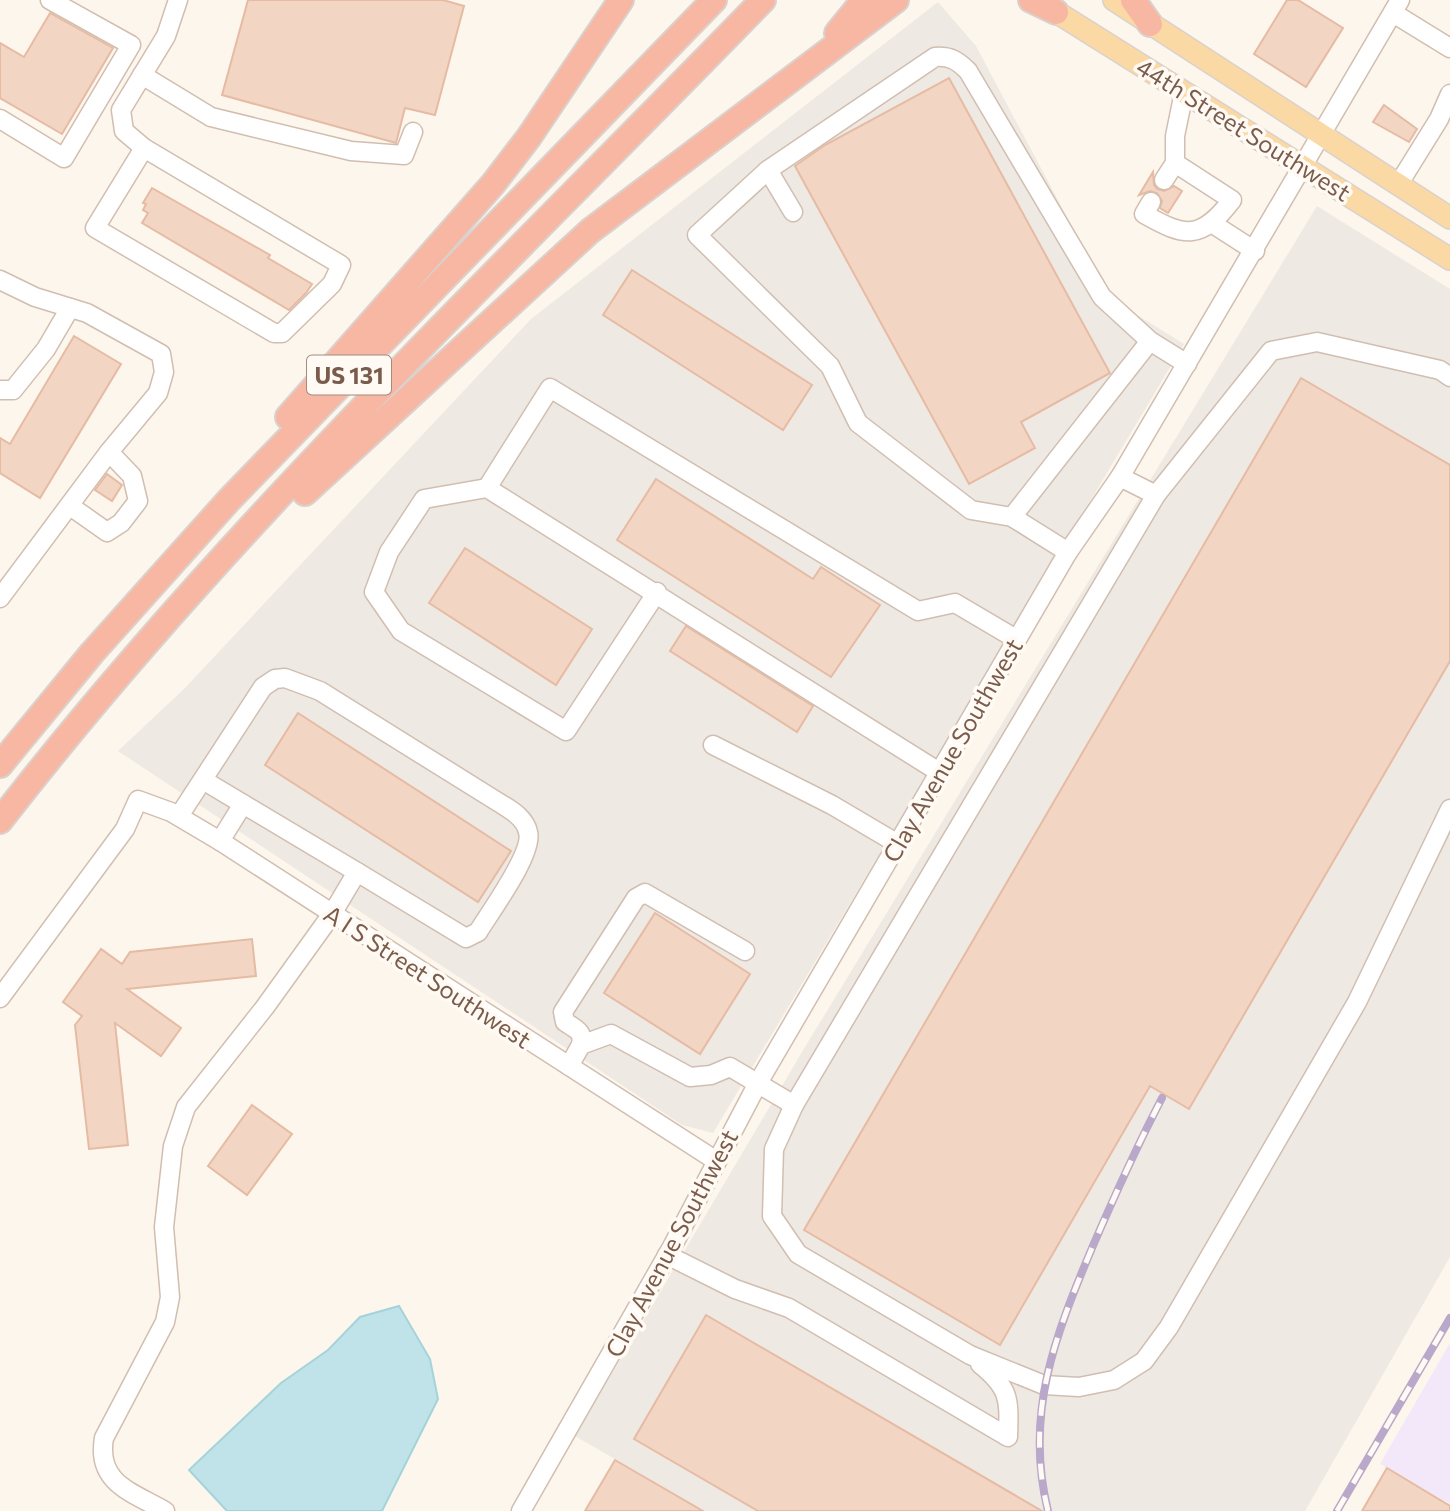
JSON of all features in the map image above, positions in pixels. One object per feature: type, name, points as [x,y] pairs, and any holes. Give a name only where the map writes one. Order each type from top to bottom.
[{"type":"highway","name":"US 131","points":[[0,765],[92,653],[238,490],[714,0]]},
{"type":"highway","name":"US 131","points":[[0,821],[116,679],[194,590],[333,441],[763,0]]},
{"type":"highway","points":[[791,77],[847,24],[864,0]]},
{"type":"highway","points":[[194,590],[383,424],[540,274],[677,163],[791,77],[851,37],[896,0]]},
{"type":"highway","points":[[1031,0],[1047,6]]},
{"type":"highway","points":[[1133,0],[1150,24]]},
{"type":"highway","points":[[92,653],[293,410],[493,184],[542,119],[618,4]]},
{"type":"main road","name":"44th Street Southwest","points":[[1114,0],[1450,218]]},
{"type":"main road","name":"44th Street Southwest","points":[[1047,6],[1450,259]]},
{"type":"street","points":[[0,119],[64,158],[131,45],[50,0]]},
{"type":"street","points":[[144,148],[95,228],[274,333],[282,333],[332,284],[341,265],[127,136],[120,117],[124,104],[166,36],[178,0]]},
{"type":"street","points":[[1392,5],[1450,48]]},
{"type":"street","name":"Clay Avenue Southwest","points":[[521,1511],[667,1255],[758,1083],[1068,552],[1120,477],[1305,168],[1392,5]]},
{"type":"street","points":[[1068,552],[1012,517],[971,510],[858,423],[830,366],[697,235],[768,170],[935,57],[959,61],[968,71],[1102,297],[1150,341],[1187,364]]},
{"type":"street","points":[[142,75],[211,117],[351,151],[404,155],[413,132]]},
{"type":"street","points":[[1164,180],[1175,163],[1175,136],[1184,92]]},
{"type":"street","points":[[1398,185],[1439,119],[1450,94]]},
{"type":"street","points":[[1147,208],[1171,229],[1185,231],[1213,223],[1232,200],[1175,163]]},
{"type":"street","points":[[768,170],[793,212]]},
{"type":"street","points":[[1213,223],[1255,251]]},
{"type":"street","points":[[0,280],[35,298],[87,313],[161,354],[164,372],[158,393],[109,452],[0,598]]},
{"type":"street","points":[[0,390],[13,390],[46,349],[70,308]]},
{"type":"street","points":[[1012,517],[1150,341]]},
{"type":"street","points":[[1450,377],[1440,370],[1317,342],[1271,351],[1156,495],[794,1105],[774,1149],[772,1216],[797,1254],[970,1355],[1044,1385],[1088,1386],[1114,1380],[1144,1361],[1168,1327],[1357,1002],[1450,809]]},
{"type":"street","points":[[487,488],[550,388],[918,611],[955,603],[1016,639]]},
{"type":"street","points":[[70,506],[107,532],[121,523],[138,501],[132,475],[109,452]]},
{"type":"street","points":[[1120,477],[1156,495]]},
{"type":"street","points":[[657,592],[566,731],[401,631],[374,592],[389,551],[424,499],[487,488],[657,592],[939,772]]},
{"type":"street","points":[[179,816],[263,687],[275,679],[285,678],[320,691],[498,802],[522,820],[529,833],[527,850],[478,932],[466,937],[203,780]]},
{"type":"street","points":[[713,745],[832,805],[898,844]]},
{"type":"street","name":"A I S Street Southwest","points":[[0,998],[125,830],[138,800],[179,816],[220,841],[715,1160]]},
{"type":"street","points":[[220,841],[243,804]]},
{"type":"street","points":[[165,1511],[113,1481],[105,1469],[102,1454],[104,1438],[165,1322],[170,1297],[164,1227],[173,1146],[186,1107],[265,1007],[332,914],[357,872]]},
{"type":"street","points":[[569,1066],[583,1037],[565,1022],[563,1012],[636,898],[645,893],[745,951]]},
{"type":"street","points":[[581,1045],[611,1034],[690,1077],[711,1075],[730,1066],[794,1105]]},
{"type":"street","points":[[667,1255],[735,1289],[789,1308],[1008,1437],[1009,1397],[988,1370],[970,1355]]},
{"type":"shaded area","points":[[938,2],[976,46],[1110,298],[1184,344],[713,1133],[682,1125],[118,751],[184,689],[531,319]]},
{"type":"shaded area","points":[[1317,206],[1450,289],[1450,1257],[1305,1511],[705,1511],[575,1436],[802,1052]]},
{"type":"shaded area","points":[[1450,1343],[1450,1504],[1380,1464]]},
{"type":"water","points":[[399,1306],[430,1359],[438,1399],[382,1511],[227,1511],[189,1470],[281,1383],[328,1350],[360,1317]]},
{"type":"building","points":[[248,0],[443,0],[464,6],[435,115],[405,108],[396,143],[222,95]]},
{"type":"building","points":[[1287,0],[1298,0],[1343,28],[1306,87],[1254,54]]},
{"type":"building","points":[[50,13],[113,48],[62,134],[0,98],[0,43],[24,57]]},
{"type":"building","points":[[949,78],[1110,373],[1021,422],[1035,448],[969,484],[795,166],[825,145]]},
{"type":"building","points":[[1384,105],[1417,129],[1409,142],[1373,122]]},
{"type":"building","points":[[1153,172],[1157,189],[1164,191],[1174,186],[1182,191],[1168,213],[1160,208],[1162,201],[1157,193],[1150,191],[1139,195]]},
{"type":"building","points":[[152,188],[270,255],[268,258],[312,284],[289,310],[142,223],[148,213],[143,210],[146,204],[143,203]]},
{"type":"building","points":[[632,270],[812,385],[783,430],[603,315]]},
{"type":"building","points":[[74,336],[121,364],[40,498],[0,473],[0,438],[10,444]]},
{"type":"building","points":[[1301,378],[1450,465],[1450,661],[1189,1109],[1150,1086],[1000,1345],[804,1230]]},
{"type":"building","points":[[107,474],[122,485],[112,501],[95,490]]},
{"type":"building","points":[[656,479],[813,579],[821,567],[880,605],[831,677],[617,540]]},
{"type":"building","points":[[465,548],[592,629],[556,685],[429,603]]},
{"type":"building","points":[[686,626],[813,706],[797,732],[670,651]]},
{"type":"building","points":[[298,713],[511,851],[478,902],[265,765]]},
{"type":"building","points":[[655,913],[750,974],[700,1054],[604,993]]},
{"type":"building","points":[[252,939],[256,976],[127,989],[181,1028],[161,1056],[115,1023],[128,1145],[89,1149],[75,1025],[82,1016],[63,1002],[101,949],[122,964],[130,952]]},
{"type":"building","points":[[252,1105],[292,1134],[247,1195],[208,1166]]},
{"type":"building","points":[[706,1315],[1042,1511],[758,1511],[634,1439]]},
{"type":"building","points":[[615,1460],[703,1511],[585,1511]]},
{"type":"building","points":[[1387,1468],[1450,1506],[1450,1511],[1362,1511]]},
{"type":"railway","points":[[1048,1511],[1041,1475],[1040,1441],[1042,1408],[1055,1344],[1092,1248],[1162,1098]]},
{"type":"railway","points":[[1337,1511],[1450,1318]]}]
